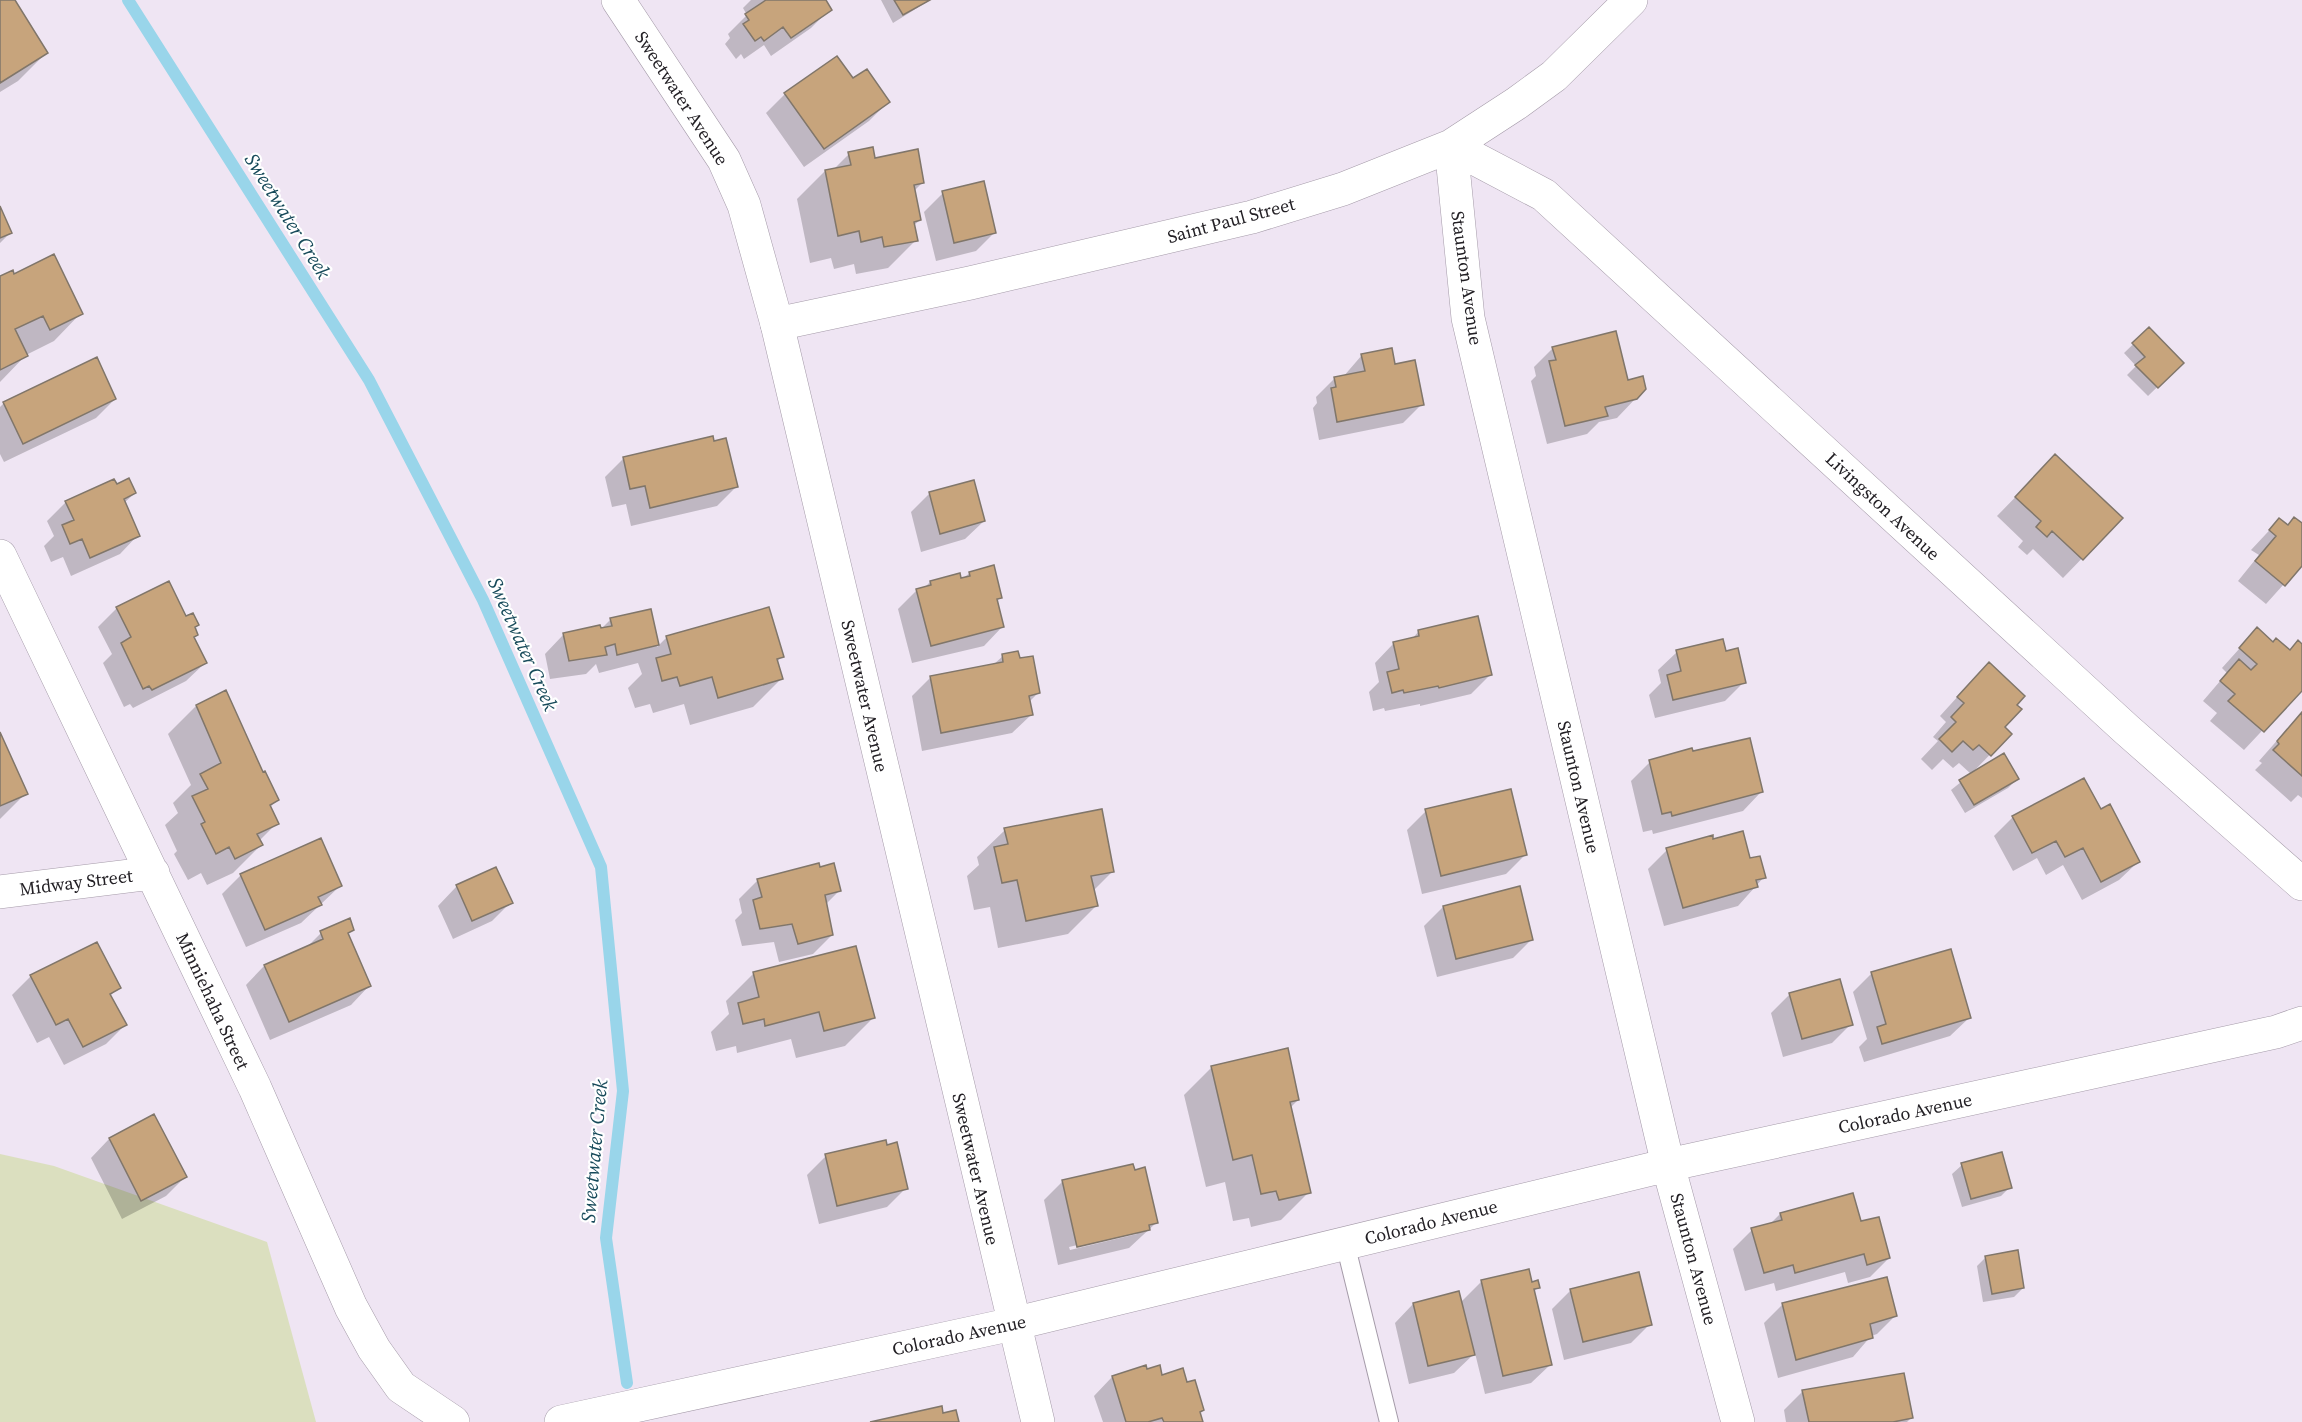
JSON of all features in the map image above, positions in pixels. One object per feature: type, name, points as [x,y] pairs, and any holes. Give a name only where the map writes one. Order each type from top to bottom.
[{"type":"street","name":"Sweetwater Avenue","points":[[618,0],[724,160],[744,205],[777,324],[1038,1422]]},
{"type":"street","name":"Saint Paul Street","points":[[777,324],[970,283],[1252,217],[1343,189],[1451,146],[1554,76],[1631,0]]},
{"type":"street","name":"Livingston Avenue","points":[[1451,146],[1544,195],[2126,729],[2302,884]]},
{"type":"street","name":"Staunton Avenue","points":[[1451,146],[1468,318],[1668,1165],[1738,1422]]},
{"type":"street","name":"Minniehaha Street","points":[[0,556],[255,1088],[351,1308],[374,1349],[401,1387],[453,1422]]},
{"type":"street","name":"Midway Street","points":[[0,892],[153,873]]},
{"type":"street","name":"Colorado Avenue","points":[[561,1422],[1013,1324],[1668,1165],[2276,1032],[2302,1023]]},
{"type":"lane","points":[[1345,1244],[1389,1422]]},
{"type":"green space","points":[[0,1154],[54,1166],[267,1242],[316,1422],[0,1422]]},
{"type":"building","points":[[0,0],[15,0],[48,53],[0,83]]},
{"type":"building","points":[[766,0],[826,0],[832,10],[791,38],[783,27],[764,41],[761,37],[755,41],[743,24],[749,20],[745,14]]},
{"type":"building","points":[[894,0],[930,0],[903,15]]},
{"type":"building","points":[[837,56],[853,78],[867,69],[890,102],[824,149],[784,93]]},
{"type":"building","points":[[873,147],[875,158],[918,149],[924,183],[914,185],[921,220],[914,222],[918,241],[884,247],[882,237],[861,242],[859,231],[838,236],[825,170],[851,165],[848,152]]},
{"type":"building","points":[[984,181],[996,233],[954,243],[942,191]]},
{"type":"building","points":[[0,206],[12,233],[0,238]]},
{"type":"building","points":[[54,254],[83,314],[50,330],[43,316],[15,329],[28,356],[0,370],[0,276],[13,270],[14,274]]},
{"type":"building","points":[[2149,327],[2184,363],[2158,388],[2135,365],[2145,357],[2132,343]]},
{"type":"building","points":[[1616,331],[1628,380],[1643,376],[1646,389],[1637,399],[1605,407],[1608,416],[1565,426],[1549,361],[1556,360],[1552,347]]},
{"type":"building","points":[[1392,348],[1395,364],[1415,360],[1424,405],[1337,422],[1331,388],[1336,387],[1334,377],[1365,371],[1361,354]]},
{"type":"building","points":[[97,357],[116,399],[23,444],[3,402]]},
{"type":"building","points":[[713,436],[714,441],[726,438],[738,487],[650,508],[645,486],[630,489],[623,457]]},
{"type":"building","points":[[2055,454],[2123,518],[2083,560],[2052,531],[2047,537],[2036,527],[2041,521],[2015,497]]},
{"type":"building","points":[[129,478],[136,493],[124,499],[140,536],[90,558],[82,539],[70,544],[62,525],[74,520],[65,501],[114,479],[117,484]]},
{"type":"building","points":[[974,480],[985,521],[940,534],[929,492]]},
{"type":"building","points":[[2294,517],[2302,523],[2302,566],[2285,586],[2255,561],[2276,536],[2269,530],[2279,518],[2288,525]]},
{"type":"building","points":[[994,565],[1002,598],[997,599],[1004,627],[931,646],[916,589],[931,585],[930,581],[960,573],[961,578],[970,576],[969,572]]},
{"type":"building","points":[[169,581],[186,616],[193,613],[199,625],[195,627],[198,635],[194,637],[207,663],[152,690],[149,686],[143,689],[121,643],[131,637],[116,607]]},
{"type":"building","points":[[769,607],[784,657],[777,659],[783,679],[718,698],[712,677],[680,686],[677,677],[662,681],[656,658],[671,654],[666,636]]},
{"type":"building","points":[[651,609],[659,645],[617,655],[615,644],[605,647],[607,655],[569,661],[563,633],[600,625],[601,628],[612,626],[610,618]]},
{"type":"building","points":[[1478,616],[1492,675],[1439,688],[1438,686],[1404,693],[1403,690],[1392,693],[1387,672],[1399,669],[1393,642],[1419,636],[1418,630]]},
{"type":"building","points":[[2257,627],[2273,642],[2276,638],[2290,650],[2298,640],[2302,644],[2302,691],[2264,732],[2228,701],[2235,694],[2220,681],[2239,659],[2251,670],[2257,664],[2239,648]]},
{"type":"building","points":[[1723,639],[1726,651],[1738,648],[1746,683],[1673,700],[1667,675],[1681,671],[1676,650]]},
{"type":"building","points":[[1018,651],[1020,658],[1033,656],[1040,693],[1029,696],[1033,715],[941,733],[930,676],[1003,662],[1002,654]]},
{"type":"building","points":[[1989,662],[2025,696],[2017,705],[2022,709],[2005,727],[2012,734],[1991,756],[1979,745],[1973,750],[1963,741],[1952,752],[1939,739],[1956,722],[1951,717],[1964,703],[1957,697]]},
{"type":"building","points":[[226,690],[263,772],[265,771],[279,800],[270,805],[279,824],[257,834],[263,845],[235,859],[229,847],[216,854],[201,824],[205,822],[192,796],[208,789],[200,774],[221,763],[196,705]]},
{"type":"building","points":[[2302,712],[2302,776],[2273,750],[2279,744],[2277,741]]},
{"type":"building","points":[[0,732],[28,794],[0,806]]},
{"type":"building","points":[[1750,738],[1763,792],[1672,816],[1671,812],[1662,814],[1649,760],[1692,748],[1693,751]]},
{"type":"building","points":[[2004,753],[2019,779],[1974,805],[1959,780]]},
{"type":"building","points":[[2084,778],[2101,809],[2110,804],[2140,862],[2101,882],[2083,848],[2065,857],[2056,841],[2032,853],[2012,816]]},
{"type":"building","points":[[1511,789],[1527,855],[1441,876],[1425,809]]},
{"type":"building","points":[[1102,809],[1114,872],[1091,876],[1098,906],[1026,921],[1017,880],[1002,883],[994,847],[1008,844],[1004,828]]},
{"type":"building","points":[[1743,831],[1750,858],[1760,856],[1766,878],[1756,880],[1758,887],[1683,908],[1666,848],[1713,835],[1713,839]]},
{"type":"building","points":[[321,838],[342,886],[318,897],[322,905],[265,930],[240,874]]},
{"type":"building","points":[[819,863],[820,867],[834,863],[841,891],[825,895],[833,935],[798,944],[792,924],[760,929],[753,900],[762,897],[757,879]]},
{"type":"building","points":[[496,867],[513,903],[472,921],[456,885]]},
{"type":"building","points":[[1520,886],[1533,940],[1456,959],[1443,906]]},
{"type":"building","points":[[350,918],[354,930],[348,933],[371,986],[289,1022],[264,965],[323,939],[320,931]]},
{"type":"building","points":[[97,942],[121,988],[110,994],[127,1025],[83,1047],[68,1019],[56,1025],[30,975]]},
{"type":"building","points":[[856,946],[875,1018],[824,1031],[819,1012],[765,1026],[764,1019],[743,1024],[738,1003],[759,997],[753,972]]},
{"type":"building","points":[[1951,949],[1971,1018],[1882,1044],[1877,1027],[1886,1024],[1871,972]]},
{"type":"building","points":[[1840,979],[1853,1025],[1802,1039],[1789,993]]},
{"type":"building","points":[[1288,1048],[1299,1100],[1290,1102],[1311,1193],[1279,1200],[1276,1191],[1261,1194],[1252,1155],[1233,1160],[1211,1066]]},
{"type":"building","points":[[154,1114],[187,1177],[141,1201],[109,1138]]},
{"type":"building","points":[[886,1140],[887,1145],[897,1142],[908,1189],[837,1206],[825,1154]]},
{"type":"building","points":[[2002,1152],[2012,1188],[1971,1199],[1961,1163]]},
{"type":"building","points":[[1133,1164],[1135,1170],[1145,1167],[1158,1223],[1149,1225],[1150,1230],[1077,1247],[1062,1180]]},
{"type":"building","points":[[1853,1193],[1861,1221],[1879,1217],[1890,1258],[1867,1265],[1864,1254],[1795,1273],[1793,1265],[1764,1273],[1751,1228],[1782,1220],[1780,1213]]},
{"type":"building","points":[[2018,1250],[2024,1288],[1992,1294],[1985,1256]]},
{"type":"building","points":[[1529,1269],[1532,1282],[1538,1280],[1540,1288],[1534,1289],[1552,1365],[1503,1376],[1481,1280]]},
{"type":"building","points":[[1639,1272],[1652,1325],[1583,1342],[1570,1289]]},
{"type":"building","points":[[1887,1277],[1897,1316],[1870,1324],[1873,1338],[1796,1360],[1782,1303]]},
{"type":"building","points":[[1459,1291],[1475,1355],[1428,1366],[1413,1303]]},
{"type":"building","points":[[1146,1365],[1147,1369],[1160,1365],[1162,1375],[1183,1368],[1187,1382],[1195,1380],[1204,1410],[1200,1412],[1203,1422],[1164,1422],[1162,1418],[1148,1422],[1126,1422],[1112,1376]]},
{"type":"building","points":[[1904,1373],[1913,1418],[1893,1422],[1809,1422],[1802,1390]]},
{"type":"building","points":[[942,1406],[943,1413],[956,1410],[959,1422],[870,1422]]},
{"type":"waterway","name":"Sweetwater Creek","points":[[128,0],[369,380],[483,600],[601,867],[623,1091],[606,1238],[627,1383]]}]
